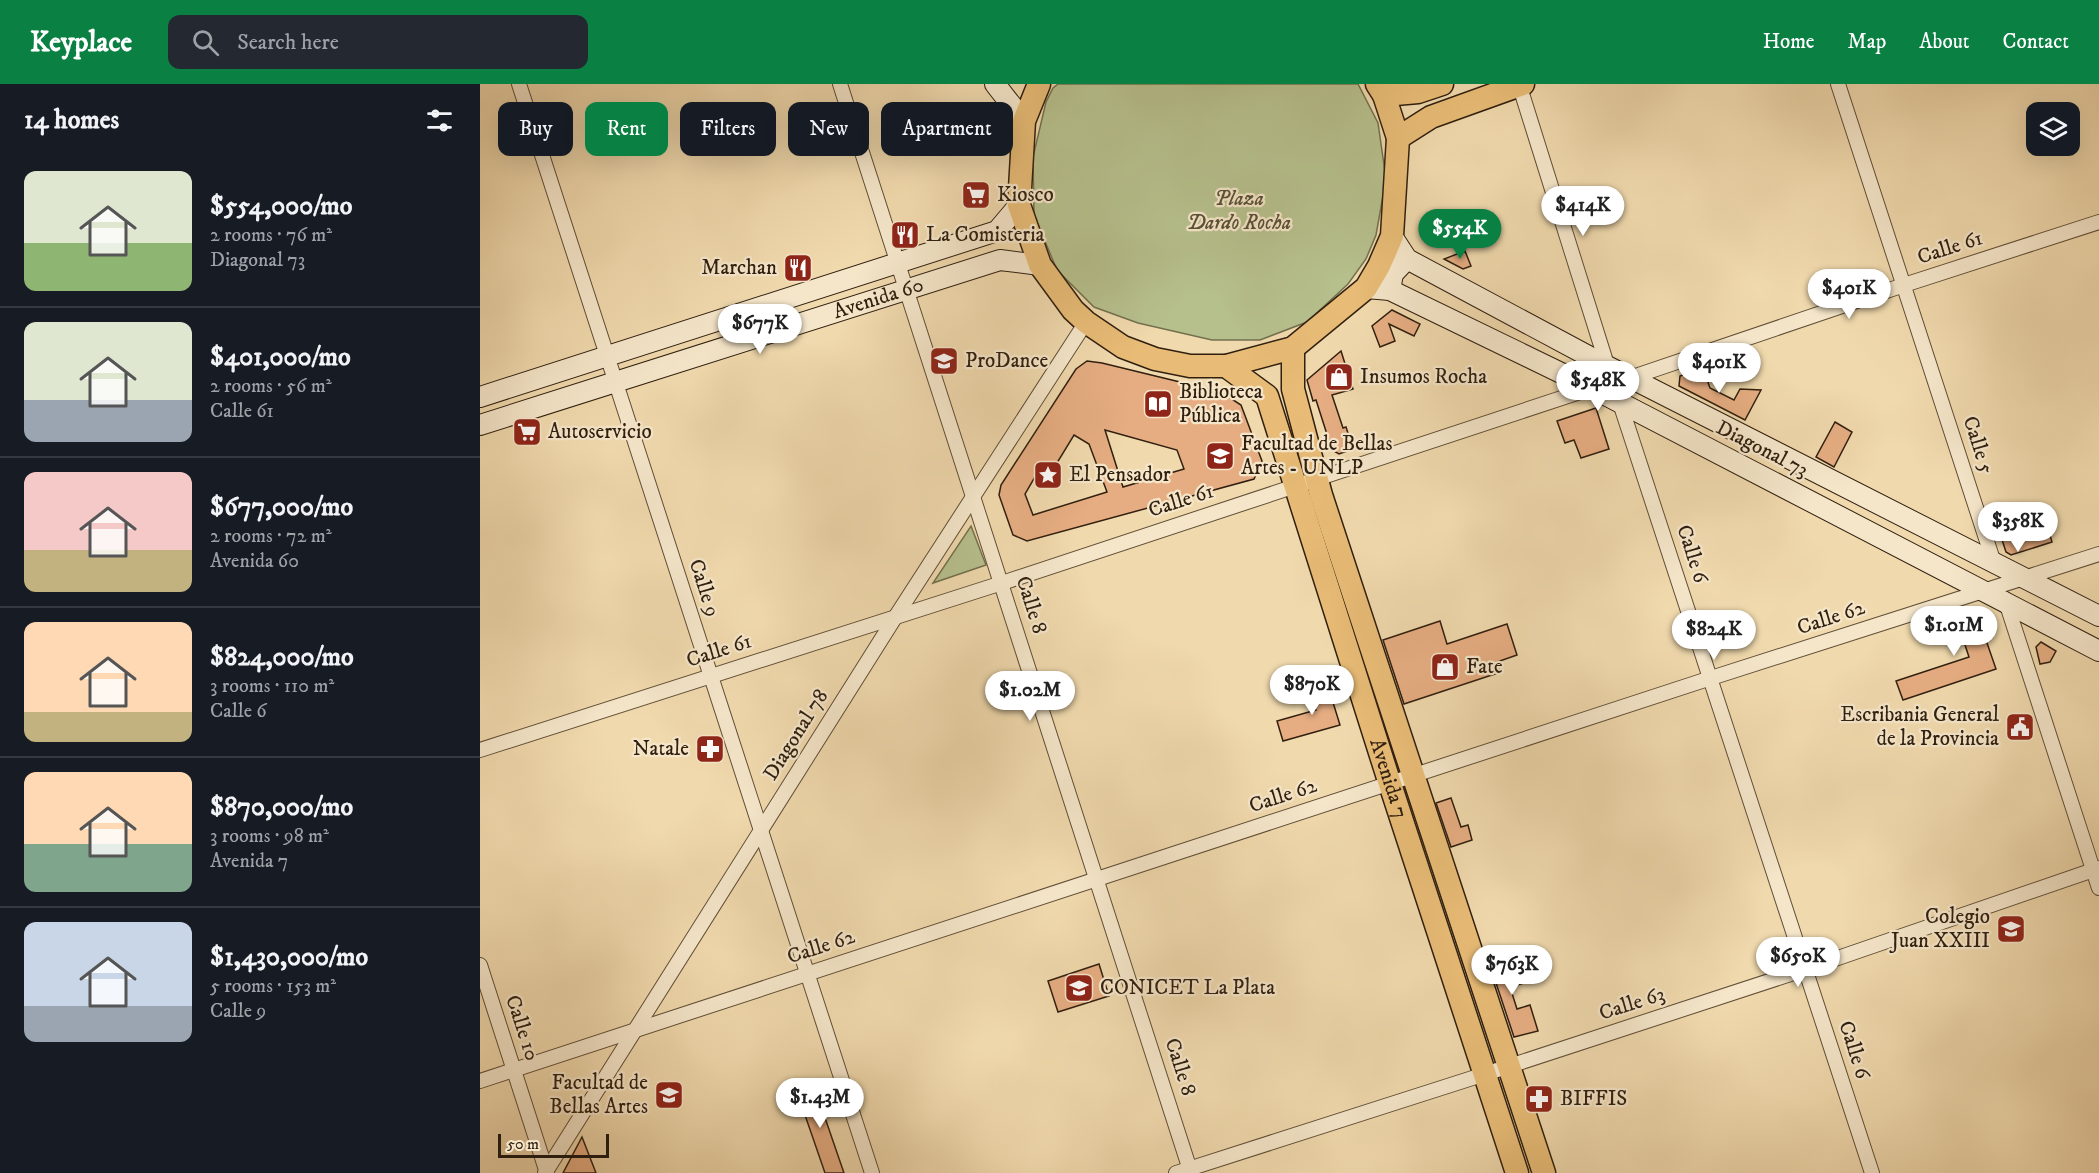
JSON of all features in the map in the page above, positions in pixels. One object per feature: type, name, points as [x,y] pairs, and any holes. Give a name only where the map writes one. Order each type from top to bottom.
[{"type":"main road","points":[[995,84],[1024,122]]},
{"type":"main road","points":[[1040,84],[1024,122],[1019,205],[1040,265],[1073,310],[1086,322],[1123,346],[1155,359],[1190,366],[1226,366],[1293,348],[1366,288],[1392,236],[1398,138],[1380,89],[1418,92],[1442,84]]},
{"type":"main road","points":[[1398,138],[1431,117],[1520,84]]},
{"type":"main road","points":[[1418,92],[1419,105],[1431,117]]},
{"type":"main road","name":"Avenida 60","points":[[480,397],[997,231],[1019,205]]},
{"type":"main road","name":"Diagonal 73","points":[[1392,236],[1407,259],[1616,376],[2099,616]]},
{"type":"main road","points":[[1390,290],[1393,274],[1407,259]]},
{"type":"main road","name":"Avenida 60","points":[[480,426],[1000,260],[1040,265]]},
{"type":"main road","name":"Diagonal 73","points":[[1366,288],[1390,290],[1592,388],[1997,593],[2099,651]]},
{"type":"main road","name":"Avenida 7","points":[[1293,348],[1293,389],[1306,481],[1390,784],[1518,1173]]},
{"type":"main road","name":"Avenida 7","points":[[1226,366],[1267,396],[1306,481],[1414,776],[1544,1173]]},
{"type":"street","name":"Calle 9","points":[[519,84],[872,1173]]},
{"type":"street","name":"Calle 8","points":[[840,84],[1191,1171]]},
{"type":"street","name":"Calle 6","points":[[1520,84],[1616,376],[1620,402],[1872,1173]]},
{"type":"street","name":"Calle 5","points":[[1839,84],[1993,562],[1997,593],[2096,869],[2099,888]]},
{"type":"street","name":"Calle 61","points":[[480,750],[1002,583],[1592,388],[1616,376],[2099,222]]},
{"type":"street","name":"Diagonal 78","points":[[546,1172],[896,616],[1086,322]]},
{"type":"street","name":"Calle 62","points":[[480,1081],[1711,678],[1997,593],[2025,578],[2099,554]]},
{"type":"street","name":"Calle 63","points":[[1176,1173],[1191,1171],[1806,969],[2096,869]]},
{"type":"street","name":"Calle 10","points":[[480,965],[546,1172]]},
{"type":"green space","name":"Plaza Dardo Rocha","points":[[1058,84],[1358,84],[1378,123],[1386,179],[1376,235],[1366,259],[1348,284],[1307,322],[1260,340],[1212,340],[1138,323],[1094,307],[1057,270],[1034,215],[1033,157],[1046,102],[1053,88]]},
{"type":"green space","points":[[971,526],[986,565],[933,583]]},
{"type":"building","points":[[1465,251],[1471,266],[1463,269],[1444,259]]},
{"type":"building","points":[[1392,310],[1420,324],[1414,336],[1389,324],[1395,341],[1380,347],[1372,326]]},
{"type":"building","points":[[1341,351],[1353,389],[1332,395],[1353,449],[1339,454],[1332,450],[1307,380]]},
{"type":"building","name":"Facultad de Bellas Artes - UNLP","points":[[1087,361],[1102,363],[1221,392],[1241,405],[1262,461],[1254,479],[1027,541],[1013,535],[999,495],[1001,485],[1076,369]],"holes":[[[1105,430],[1177,450],[1184,469],[1123,487]],[[1074,435],[1089,444],[1107,492],[1033,515],[1025,494],[1036,475],[1046,481]]]},
{"type":"building","points":[[1703,368],[1710,388],[1734,400],[1740,389],[1761,390],[1745,420],[1679,386],[1680,376]]},
{"type":"building","points":[[1596,408],[1609,449],[1581,458],[1574,440],[1565,443],[1557,421]]},
{"type":"building","points":[[1835,422],[1852,432],[1834,467],[1816,457]]},
{"type":"building","points":[[2018,508],[2024,528],[2046,521],[2052,542],[2011,555],[2006,552],[1994,515]]},
{"type":"building","points":[[1969,608],[1976,611],[1996,669],[1903,700],[1896,681],[1969,657],[1960,630],[1944,635],[1938,618]]},
{"type":"building","name":"Fate","points":[[1440,621],[1447,644],[1507,624],[1517,655],[1497,662],[1501,672],[1404,704],[1383,640]]},
{"type":"building","points":[[2041,642],[2056,651],[2050,662],[2040,664],[2036,647]]},
{"type":"building","points":[[1327,683],[1340,725],[1283,741],[1277,721],[1316,710],[1309,689]]},
{"type":"building","points":[[1451,798],[1461,827],[1468,825],[1472,840],[1451,847],[1436,803]]},
{"type":"building","points":[[1497,950],[1502,967],[1517,962],[1524,983],[1510,987],[1517,1009],[1530,1005],[1538,1031],[1514,1037],[1486,953]]},
{"type":"building","name":"CONICET La Plata","points":[[1099,964],[1109,996],[1058,1012],[1048,981]]},
{"type":"building","points":[[813,1083],[844,1173],[825,1173],[796,1089]]},
{"type":"building","points":[[582,1137],[596,1173],[563,1173]]},
{"type":"place","name":"Kiosco","points":[[976,195]]},
{"type":"place","name":"La Comisteria","points":[[905,235]]},
{"type":"place","name":"Marchan","points":[[798,268]]},
{"type":"place","name":"ProDance","points":[[944,361]]},
{"type":"place","name":"Insumos Rocha","points":[[1339,377]]},
{"type":"place","name":"Biblioteca Pública","points":[[1158,404]]},
{"type":"place","name":"Autoservicio","points":[[527,432]]},
{"type":"place","name":"Facultad de Bellas Artes - UNLP","points":[[1220,456]]},
{"type":"place","name":"El Pensador","points":[[1048,475]]},
{"type":"place","name":"Fate","points":[[1445,667]]},
{"type":"place","name":"Escribania General de la Provincia","points":[[2020,727]]},
{"type":"place","name":"Natale","points":[[710,749]]},
{"type":"place","name":"Colegio Juan XXIII","points":[[2011,929]]},
{"type":"place","name":"CONICET La Plata","points":[[1079,988]]},
{"type":"place","name":"Facultad de Bellas Artes","points":[[669,1095]]},
{"type":"place","name":"BIFFIS","points":[[1539,1099]]}]
